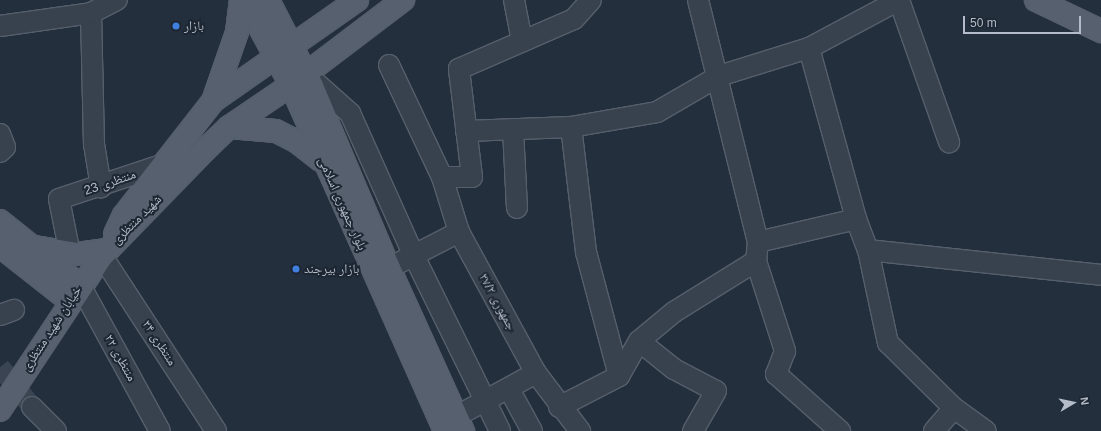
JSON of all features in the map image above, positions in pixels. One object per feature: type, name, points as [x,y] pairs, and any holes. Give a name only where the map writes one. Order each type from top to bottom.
[{"type":"main road","points":[[212,101],[237,32],[241,0]]},
{"type":"main road","name":"بلوار جمهوری اسلامی","points":[[245,0],[285,52]]},
{"type":"main road","name":"بلوار جمهوری اسلامی","points":[[268,0],[285,52],[389,268],[455,426]]},
{"type":"main road","name":"شهید منتظری","points":[[105,253],[124,215],[161,165],[212,101],[285,52],[357,0]]},
{"type":"main road","name":"شهید منتظری","points":[[105,253],[229,127],[298,80],[403,0]]},
{"type":"main road","points":[[1036,0],[1098,32]]},
{"type":"main road","name":"بلوار جمهوری اسلامی","points":[[298,80],[322,162],[455,426]]},
{"type":"main road","points":[[229,127],[276,131],[296,140],[322,162]]},
{"type":"main road","points":[[0,221],[31,246],[75,293]]},
{"type":"main road","points":[[0,246],[75,293]]},
{"type":"main road","points":[[31,246],[70,254],[105,253]]},
{"type":"main road","name":"خیابان شهید منتظری","points":[[0,410],[75,293],[105,253]]},
{"type":"street","points":[[0,26],[92,13],[117,0]]},
{"type":"street","points":[[514,0],[522,41]]},
{"type":"street","points":[[442,177],[472,177],[459,69],[574,19],[590,0]]},
{"type":"street","points":[[698,0],[719,76],[758,242],[756,261],[785,351],[776,374],[840,431]]},
{"type":"street","points":[[466,131],[571,127],[657,112],[719,76],[809,48],[899,0],[949,142]]},
{"type":"street","points":[[92,13],[94,144],[101,187]]},
{"type":"street","points":[[809,48],[856,219],[868,250],[888,343],[954,408],[986,431]]},
{"type":"street","name":"جمهوری ۲۷/۲","points":[[389,65],[442,177],[459,232],[536,373],[559,407],[580,431]]},
{"type":"street","points":[[298,80],[350,114],[414,256],[500,431]]},
{"type":"street","points":[[571,127],[586,252],[619,376]]},
{"type":"street","points":[[513,129],[517,208]]},
{"type":"street","points":[[0,134],[5,147],[0,152]]},
{"type":"street","name":"منتظری 23","points":[[70,254],[59,199],[101,187],[161,165]]},
{"type":"street","points":[[758,242],[856,219]]},
{"type":"street","points":[[389,268],[459,232]]},
{"type":"street","points":[[868,250],[1101,275]]},
{"type":"street","name":"منتظری ۲۴","points":[[105,253],[216,431]]},
{"type":"street","points":[[559,407],[619,376],[639,341],[674,312],[756,261]]},
{"type":"street","name":"منتظری ۲۲","points":[[75,293],[160,431]]},
{"type":"street","points":[[639,341],[674,369],[716,391],[693,431]]},
{"type":"street","points":[[455,426],[485,401],[536,373]]},
{"type":"street","points":[[509,389],[532,431]]},
{"type":"street","points":[[32,408],[56,431]]},
{"type":"street","points":[[934,431],[954,408]]},
{"type":"tunnel","points":[[0,367],[32,407]]},
{"type":"place","name":"بازار","points":[[176,26]]},
{"type":"place","name":"بازار بیرجند","points":[[296,269]]}]
